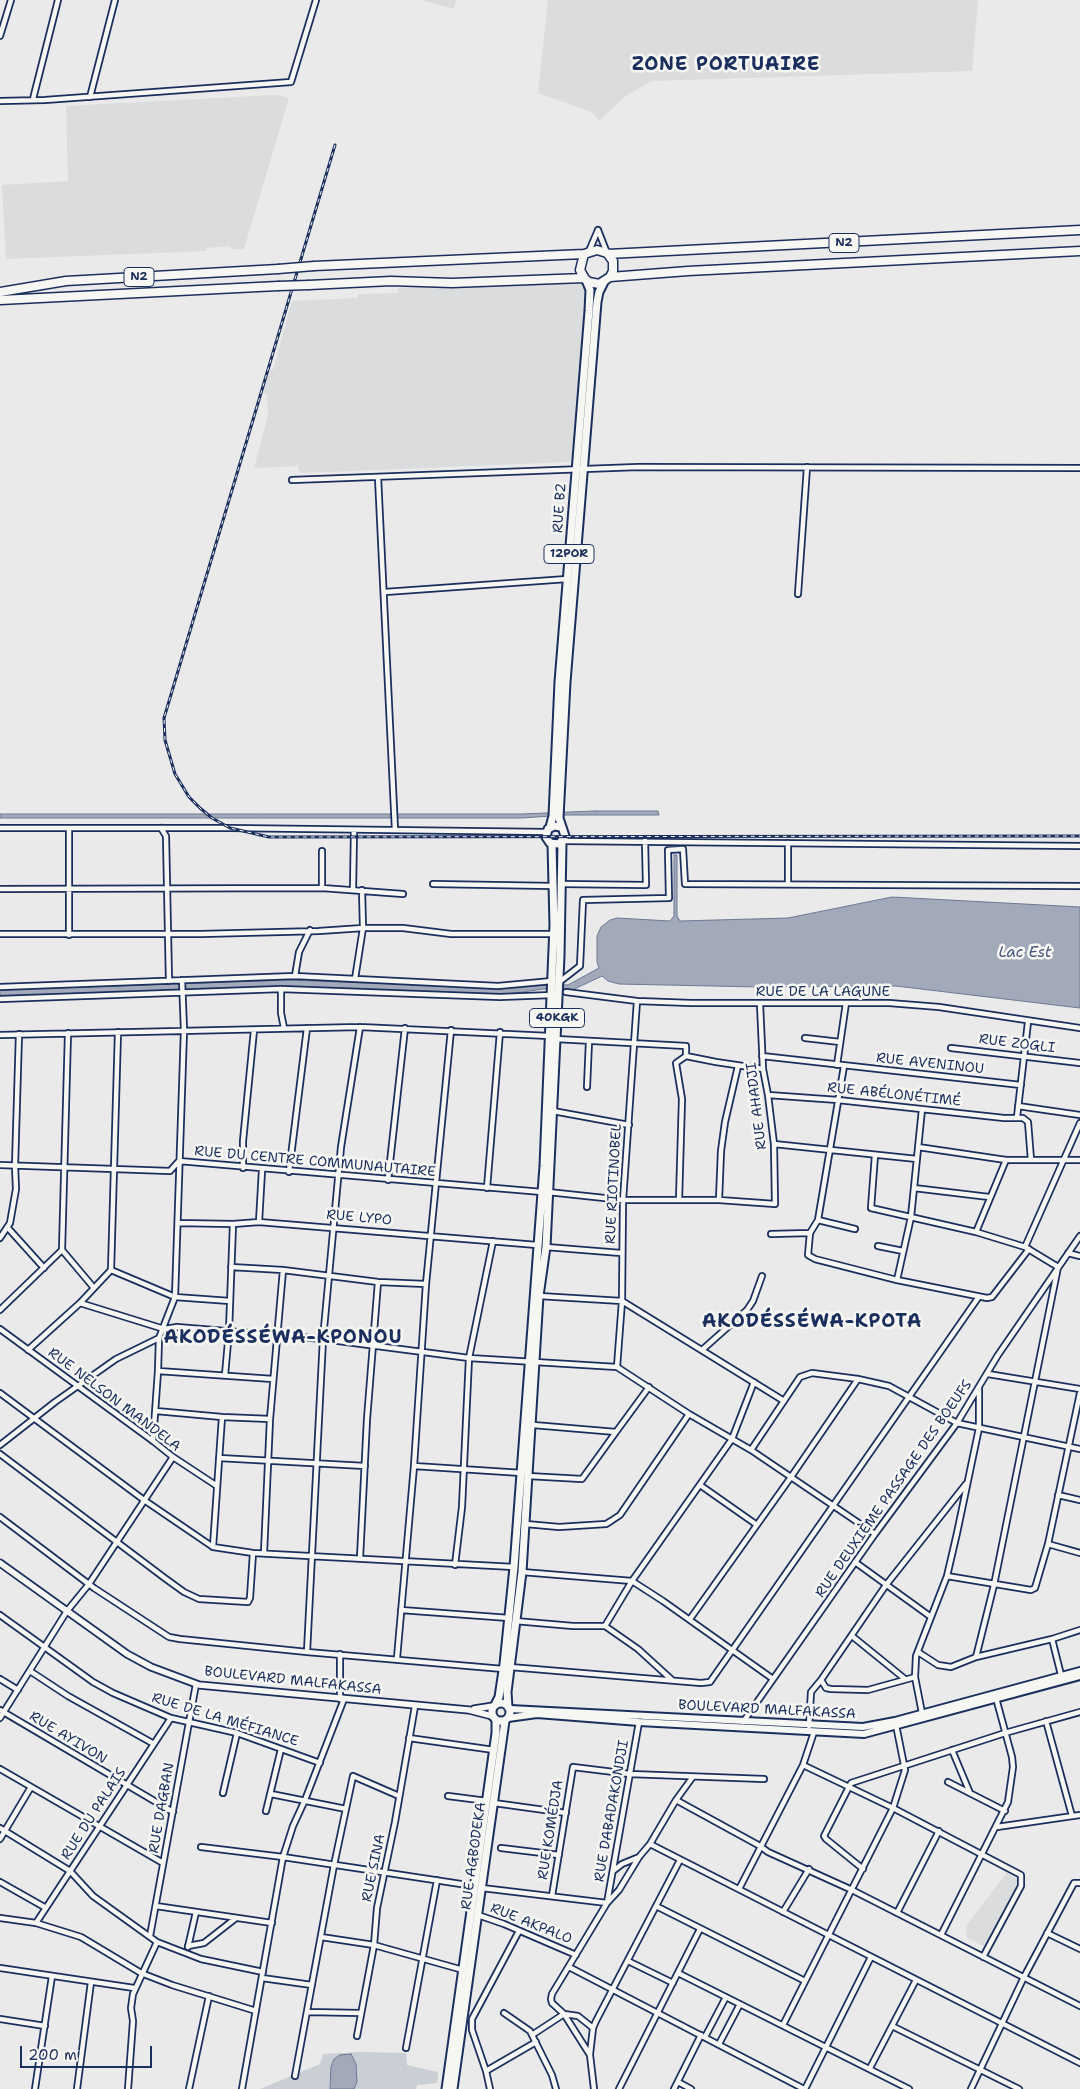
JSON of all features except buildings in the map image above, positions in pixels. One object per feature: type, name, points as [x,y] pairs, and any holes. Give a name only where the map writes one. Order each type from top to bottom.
[{"type":"highway","name":"N2","points":[[0,292],[66,281],[278,270],[314,266],[597,250],[607,254],[1080,230]]},
{"type":"highway","name":"N2","points":[[0,300],[392,281],[452,283],[585,279],[594,283],[688,271],[1080,251]]},
{"type":"highway","points":[[585,279],[580,265],[586,252]]},
{"type":"highway","points":[[607,254],[614,266],[607,280]]},
{"type":"main road","name":"RUE B2","points":[[548,830],[553,816],[559,682],[589,311],[590,290],[585,279]]},
{"type":"main road","name":"RUE B2","points":[[562,828],[559,818],[566,682],[597,298],[607,280]]},
{"type":"main road","points":[[548,830],[557,826],[562,828]]},
{"type":"main road","name":"40KGK","points":[[546,1166],[553,1112],[552,995],[555,982],[554,934],[557,885],[562,842],[565,834],[562,828]]},
{"type":"main road","name":"40KGK","points":[[545,1192],[555,982],[557,885],[552,844],[546,839],[548,830]]},
{"type":"main road","points":[[552,844],[562,842]]},
{"type":"main road","points":[[507,1668],[512,1619],[514,1567],[533,1425],[537,1245],[545,1192]]},
{"type":"main road","points":[[512,1619],[522,1572],[526,1524],[525,1474],[533,1361],[546,1247],[545,1192]]},
{"type":"main road","name":"RUE AGBODEKA","points":[[490,1802],[494,1750],[494,1705],[499,1696],[507,1668]]},
{"type":"main road","name":"RUE AGBODEKA","points":[[463,1994],[463,1970],[478,1887],[490,1802],[509,1708],[507,1668]]},
{"type":"main road","name":"BOULEVARD MALFAKASSA","points":[[536,1712],[741,1724],[855,1728],[895,1724],[922,1713],[996,1697],[1080,1671]]},
{"type":"main road","name":"BOULEVARD MALFAKASSA","points":[[741,1724],[814,1732],[855,1734],[1080,1676]]},
{"type":"main road","points":[[494,1705],[504,1703],[509,1708],[536,1712],[639,1722],[741,1724]]},
{"type":"main road","points":[[494,1718],[506,1720],[536,1712]]},
{"type":"main road","name":"RUE AGBODEKA","points":[[463,1994],[478,1915],[478,1887]]},
{"type":"main road","points":[[446,2089],[463,1994]]},
{"type":"main road","points":[[453,2089],[463,1994]]},
{"type":"street","points":[[0,36],[11,0]]},
{"type":"street","points":[[33,99],[58,0]]},
{"type":"street","points":[[90,96],[115,0]]},
{"type":"street","points":[[0,101],[291,82],[316,0]]},
{"type":"street","points":[[586,252],[598,230],[607,254]]},
{"type":"street","points":[[292,480],[575,468],[722,466],[1080,468]]},
{"type":"street","points":[[798,594],[807,467]]},
{"type":"street","points":[[378,477],[395,830]]},
{"type":"street","points":[[385,592],[567,579]]},
{"type":"street","points":[[0,828],[548,830]]},
{"type":"street","points":[[69,828],[69,935]]},
{"type":"street","points":[[161,828],[166,836],[169,980]]},
{"type":"street","points":[[353,890],[354,830]]},
{"type":"street","points":[[433,884],[646,885],[645,841]]},
{"type":"street","points":[[562,842],[645,841],[1080,846]]},
{"type":"street","points":[[788,843],[788,884]]},
{"type":"street","points":[[0,987],[294,976],[498,986],[555,982],[580,966],[583,900],[669,898],[668,850],[683,849],[685,884],[1080,886]]},
{"type":"street","points":[[322,851],[322,888]]},
{"type":"street","points":[[0,889],[147,890],[166,887],[194,890],[322,888],[403,894]]},
{"type":"street","points":[[355,979],[363,928],[362,890]]},
{"type":"street","points":[[0,934],[168,935],[403,928],[451,934],[554,934]]},
{"type":"street","points":[[294,976],[299,952],[310,930]]},
{"type":"street","points":[[153,1441],[159,1338],[175,1297],[184,1030],[182,980]]},
{"type":"street","points":[[281,989],[281,1013],[284,1028]]},
{"type":"street","points":[[0,999],[281,989],[500,997],[552,995]]},
{"type":"street","name":"RUE DE LA LAGUNE","points":[[566,992],[637,1001],[760,1004],[889,1002],[939,1007],[1028,1022],[1080,1028]]},
{"type":"street","name":"RUE RIOTINOBEL","points":[[617,1368],[622,1302],[621,1253],[637,1001]]},
{"type":"street","points":[[837,1065],[846,1003]]},
{"type":"street","name":"RUE AHADJI","points":[[760,1004],[763,1069],[774,1144],[775,1204]]},
{"type":"street","points":[[1028,1022],[1017,1117],[1026,1119],[1028,1122],[1031,1160]]},
{"type":"street","points":[[307,1652],[323,1339],[341,1147],[360,1027]]},
{"type":"street","points":[[0,1035],[284,1028],[405,1028],[500,1032],[589,1041],[686,1046],[686,1056]]},
{"type":"street","points":[[289,1172],[307,1028]]},
{"type":"street","points":[[388,1180],[405,1028]]},
{"type":"street","points":[[242,1168],[254,1030]]},
{"type":"street","points":[[397,1658],[414,1466],[426,1284],[451,1030]]},
{"type":"street","points":[[28,1350],[80,1303],[111,1270],[118,1032]]},
{"type":"street","points":[[487,1188],[500,1032]]},
{"type":"street","points":[[68,1033],[62,1250],[94,1288]]},
{"type":"street","points":[[0,1238],[8,1228],[15,1196],[19,1034]]},
{"type":"street","points":[[805,1038],[840,1042]]},
{"type":"street","points":[[587,1087],[589,1041]]},
{"type":"street","name":"RUE ZOGLI","points":[[951,1048],[1080,1063]]},
{"type":"street","points":[[679,1200],[682,1099],[676,1063],[686,1056],[763,1069]]},
{"type":"street","name":"RUE AVENINOU","points":[[762,1056],[1021,1085]]},
{"type":"street","points":[[719,1200],[721,1150],[725,1122],[738,1066]]},
{"type":"street","points":[[844,1066],[818,1220],[810,1233],[808,1255],[815,1259],[897,1280],[978,1298],[992,1297],[1027,1248],[1080,1122]]},
{"type":"street","name":"RUE ABÉLONÉTIMÉ","points":[[768,1095],[838,1100],[1004,1118],[1017,1117]]},
{"type":"street","points":[[1018,1106],[1080,1115]]},
{"type":"street","points":[[897,1280],[911,1217],[922,1109]]},
{"type":"street","points":[[553,1112],[628,1125]]},
{"type":"street","points":[[774,1144],[917,1159]]},
{"type":"street","points":[[918,1147],[1006,1160],[1080,1160]]},
{"type":"street","points":[[875,1156],[871,1208],[976,1232],[1027,1248],[1058,1266],[994,1585],[976,1658]]},
{"type":"street","points":[[976,1232],[1006,1160]]},
{"type":"street","name":"RUE DU CENTRE COMMUNAUTAIRE","points":[[0,1165],[170,1171],[179,1161],[262,1170],[624,1200],[719,1200],[775,1204]]},
{"type":"street","points":[[259,1222],[262,1170]]},
{"type":"street","points":[[914,1188],[989,1198]]},
{"type":"street","points":[[818,1220],[855,1230]]},
{"type":"street","name":"RUE LYPO","points":[[178,1223],[232,1224],[259,1222],[537,1245]]},
{"type":"street","points":[[225,1375],[229,1331],[232,1224]]},
{"type":"street","points":[[8,1228],[44,1268]]},
{"type":"street","points":[[771,1234],[810,1233]]},
{"type":"street","name":"RUE DEUXIÈME PASSAGE DES BOEUFS","points":[[741,1724],[874,1534],[957,1423],[1058,1266],[1080,1236]]},
{"type":"street","points":[[455,1565],[462,1507],[468,1358],[493,1241]]},
{"type":"street","points":[[878,1246],[903,1251]]},
{"type":"street","points":[[546,1247],[621,1253]]},
{"type":"street","points":[[0,1310],[62,1250]]},
{"type":"street","points":[[1068,1253],[1080,1256]]},
{"type":"street","points":[[231,1267],[283,1270],[378,1282],[426,1284]]},
{"type":"street","points":[[111,1270],[175,1297],[230,1301]]},
{"type":"street","points":[[264,1553],[270,1419],[283,1270]]},
{"type":"street","points":[[702,1350],[747,1310],[753,1301],[762,1276]]},
{"type":"street","points":[[360,1558],[372,1346],[378,1282]]},
{"type":"street","points":[[539,1296],[622,1302],[784,1401]]},
{"type":"street","points":[[0,1516],[89,1584],[169,1636],[180,1640],[307,1652],[672,1680],[700,1684],[710,1682],[978,1298]]},
{"type":"street","points":[[80,1303],[164,1329],[177,1327],[323,1339],[468,1358],[617,1368],[689,1414],[751,1450],[874,1534]]},
{"type":"street","name":"RUE NELSON MANDELA","points":[[0,1328],[153,1441],[173,1458],[217,1486]]},
{"type":"street","points":[[0,1445],[77,1386],[116,1359],[159,1338]]},
{"type":"street","points":[[158,1371],[273,1379]]},
{"type":"street","points":[[751,1450],[800,1376],[804,1374],[858,1378],[889,1386],[957,1423],[1080,1449]]},
{"type":"street","points":[[988,1374],[1080,1389]]},
{"type":"street","points":[[690,1619],[791,1477],[858,1378]]},
{"type":"street","points":[[605,1626],[632,1581],[732,1439],[754,1382]]},
{"type":"street","points":[[414,1466],[582,1479],[649,1387]]},
{"type":"street","points":[[922,1713],[914,1666],[947,1576],[979,1428],[980,1388]]},
{"type":"street","points":[[0,1393],[144,1500],[213,1547],[253,1553],[514,1567]]},
{"type":"street","points":[[947,1576],[1034,1590],[1048,1544],[1080,1393]]},
{"type":"street","points":[[156,1411],[270,1419]]},
{"type":"street","points":[[526,1524],[559,1527],[606,1524],[620,1515],[689,1414]]},
{"type":"street","points":[[213,1547],[222,1417]]},
{"type":"street","points":[[533,1425],[616,1432]]},
{"type":"street","points":[[0,1454],[115,1542],[199,1599],[248,1602],[250,1598],[253,1553]]},
{"type":"street","points":[[0,1718],[2,1711],[18,1690],[67,1611],[89,1584],[115,1542],[173,1458]]},
{"type":"street","points":[[219,1458],[365,1466]]},
{"type":"street","points":[[700,1484],[757,1525]]},
{"type":"street","points":[[809,1726],[811,1692],[822,1680],[886,1585],[966,1484]]},
{"type":"street","points":[[1058,1495],[1080,1500]]},
{"type":"street","points":[[1048,1544],[1080,1553]]},
{"type":"street","points":[[855,1562],[931,1617]]},
{"type":"street","name":"BOULEVARD MALFAKASSA","points":[[0,1564],[127,1654],[151,1667],[196,1684],[469,1710]]},
{"type":"street","points":[[522,1572],[632,1581],[690,1619],[773,1679]]},
{"type":"street","points":[[401,1610],[512,1619],[564,1626],[605,1626],[638,1649],[672,1680]]},
{"type":"street","name":"RUE DE LA MÉFIANCE","points":[[0,1616],[92,1682],[113,1693],[171,1718],[237,1733],[320,1762]]},
{"type":"street","points":[[918,1652],[938,1666],[951,1667],[976,1658],[1080,1630]]},
{"type":"street","points":[[852,1636],[898,1671],[905,1679]]},
{"type":"street","points":[[1052,1639],[1062,1676]]},
{"type":"street","points":[[242,2089],[283,1857],[342,1699],[340,1654]]},
{"type":"street","points":[[30,1671],[68,1696],[154,1744]]},
{"type":"street","points":[[822,1680],[826,1688],[840,1691],[868,1690],[915,1677]]},
{"type":"street","points":[[0,1679],[18,1690]]},
{"type":"street","name":"RUE DAGBAN","points":[[150,1936],[196,1684]]},
{"type":"street","points":[[941,1935],[997,1828],[1008,1802],[1013,1767],[996,1697]]},
{"type":"street","points":[[469,1710],[494,1705]]},
{"type":"street","name":"RUE SINA","points":[[357,2036],[374,1945],[377,1908],[415,1706]]},
{"type":"street","points":[[469,1710],[494,1718]]},
{"type":"street","name":"RUE AYIVON","points":[[2,1711],[126,1786],[173,1812]]},
{"type":"street","points":[[862,1869],[824,1836],[848,1787],[854,1781],[1005,1733],[1080,1712]]},
{"type":"street","name":"RUE DU PALAIS","points":[[36,1923],[171,1718]]},
{"type":"street","points":[[1046,1721],[1072,1816]]},
{"type":"street","name":"RUE DABADAKONDJI","points":[[607,1903],[639,1722]]},
{"type":"street","points":[[784,2025],[893,1808],[905,1775],[905,1764],[895,1724]]},
{"type":"street","points":[[738,1889],[803,1765],[814,1732]]},
{"type":"street","points":[[223,1793],[237,1733]]},
{"type":"street","points":[[409,1738],[494,1750]]},
{"type":"street","points":[[266,1812],[281,1749]]},
{"type":"street","points":[[952,1750],[970,1793]]},
{"type":"street","points":[[803,1765],[939,1831],[1021,1875],[1021,1886],[983,1957]]},
{"type":"street","name":"RUE KOMÉDJA","points":[[552,1896],[573,1767],[630,1774]]},
{"type":"street","points":[[0,1769],[99,1828],[163,1863]]},
{"type":"street","points":[[630,1774],[692,1778],[764,1779]]},
{"type":"street","points":[[296,2076],[334,1865],[353,1776],[399,1796]]},
{"type":"street","points":[[590,2056],[564,2014],[552,2003],[552,1994],[607,1903],[650,1844],[676,1800],[692,1778]]},
{"type":"street","points":[[948,1782],[1005,1811]]},
{"type":"street","points":[[0,1839],[31,1787]]},
{"type":"street","points":[[271,1794],[346,1809]]},
{"type":"street","points":[[448,1796],[566,1813]]},
{"type":"street","points":[[676,1800],[768,1852],[852,1890],[1080,2006]]},
{"type":"street","points":[[997,1828],[1080,1815]]},
{"type":"street","points":[[0,1828],[70,1871],[93,1896],[157,1942],[201,1959],[263,1972]]},
{"type":"street","points":[[897,1913],[939,1831]]},
{"type":"street","points":[[650,1844],[1080,2064]]},
{"type":"street","points":[[201,1847],[283,1857],[478,1887],[607,1903]]},
{"type":"street","points":[[501,1848],[559,1855]]},
{"type":"street","points":[[613,1871],[622,1864],[639,1857]]},
{"type":"street","points":[[594,2089],[590,2056],[593,2028],[680,1860]]},
{"type":"street","points":[[783,1912],[809,1869]]},
{"type":"street","points":[[406,2048],[438,1880]]},
{"type":"street","points":[[0,1882],[46,1908]]},
{"type":"street","points":[[971,2089],[1047,1933],[1074,1883],[1080,1884]]},
{"type":"street","points":[[156,1906],[272,1923]]},
{"type":"street","points":[[656,1906],[805,1981]]},
{"type":"street","points":[[187,1953],[196,1912]]},
{"type":"street","name":"RUE AKPALO","points":[[478,1915],[576,1955]]},
{"type":"street","points":[[0,1918],[36,1923],[81,1937],[141,1973],[256,2011]]},
{"type":"street","points":[[188,1946],[204,1943],[236,1918]]},
{"type":"street","points":[[619,2089],[700,1929]]},
{"type":"street","points":[[490,2089],[486,2070],[472,2030],[472,2019],[519,1931]]},
{"type":"street","points":[[1047,1933],[1080,1949]]},
{"type":"street","points":[[321,1937],[374,1945],[463,1970]]},
{"type":"street","points":[[128,2089],[133,2020],[131,2008],[134,1988],[157,1942]]},
{"type":"street","points":[[568,1967],[613,1991],[659,2012],[804,2089],[871,1958]]},
{"type":"street","points":[[628,1961],[673,1983]]},
{"type":"street","points":[[0,1968],[134,1988]]},
{"type":"street","points":[[678,1973],[910,2089]]},
{"type":"street","points":[[35,2089],[52,1976]]},
{"type":"street","points":[[262,1978],[312,1986]]},
{"type":"street","points":[[870,2068],[916,1980]]},
{"type":"street","points":[[77,2089],[91,1982]]},
{"type":"street","points":[[189,2089],[208,1996]]},
{"type":"street","points":[[674,2089],[726,1998]]},
{"type":"street","points":[[719,2044],[740,2004]]},
{"type":"street","points":[[308,2012],[360,2013]]},
{"type":"street","points":[[504,2013],[530,2031],[552,2075],[556,2089]]},
{"type":"street","points":[[532,2035],[564,2014],[578,2016],[593,2028]]},
{"type":"street","points":[[0,2019],[45,2026]]},
{"type":"street","points":[[892,2026],[1019,2089]]},
{"type":"street","points":[[486,2070],[536,2042]]},
{"type":"street","points":[[678,2082],[691,2089]]},
{"type":"shaded area","points":[[421,0],[456,0],[454,9]]},
{"type":"shaded area","points":[[548,0],[978,0],[972,71],[652,81],[627,95],[599,121],[592,112],[538,93]]},
{"type":"shaded area","points":[[275,95],[289,98],[244,249],[233,249],[229,246],[206,248],[206,251],[6,259],[2,185],[68,181],[66,106]]},
{"type":"shaded area","points":[[580,279],[587,287],[572,459],[568,462],[302,473],[298,470],[298,466],[254,468],[268,415],[267,394],[263,393],[270,369],[273,370],[292,301],[358,298],[358,294],[398,293],[398,288]]},
{"type":"shaded area","points":[[1007,1872],[1019,1881],[986,1947],[967,1938],[966,1926]]},
{"type":"shaded area","points":[[360,2052],[406,2053],[407,2065],[438,2072],[437,2083],[417,2085],[416,2089],[260,2089],[320,2064],[323,2054]]},
{"type":"water","points":[[658,811],[659,815],[567,815],[521,818],[0,818],[0,814],[521,814]]},
{"type":"water","name":"Lac Est","points":[[674,855],[677,855],[677,916],[680,921],[788,918],[892,897],[1080,907],[1080,1008],[896,986],[758,987],[619,984],[608,981],[602,976],[570,991],[544,989],[500,995],[284,986],[0,997],[0,990],[287,980],[500,988],[544,984],[568,985],[599,968],[597,962],[597,936],[601,927],[610,920],[617,918],[670,921],[674,916]]},
{"type":"water","points":[[351,2054],[356,2064],[357,2082],[354,2089],[330,2089],[331,2067],[334,2059],[340,2055]]},
{"type":"railway","points":[[335,145],[164,718],[165,740],[175,774],[189,797],[200,808],[212,818],[230,828],[269,837],[1080,836]]},
{"type":"district","name":"ZONE PORTUAIRE","points":[[726,65]]},
{"type":"district","name":"AKODÉSSÉWA-KPOTA","points":[[812,1322]]},
{"type":"district","name":"AKODÉSSÉWA-KPONOU","points":[[283,1338]]}]
